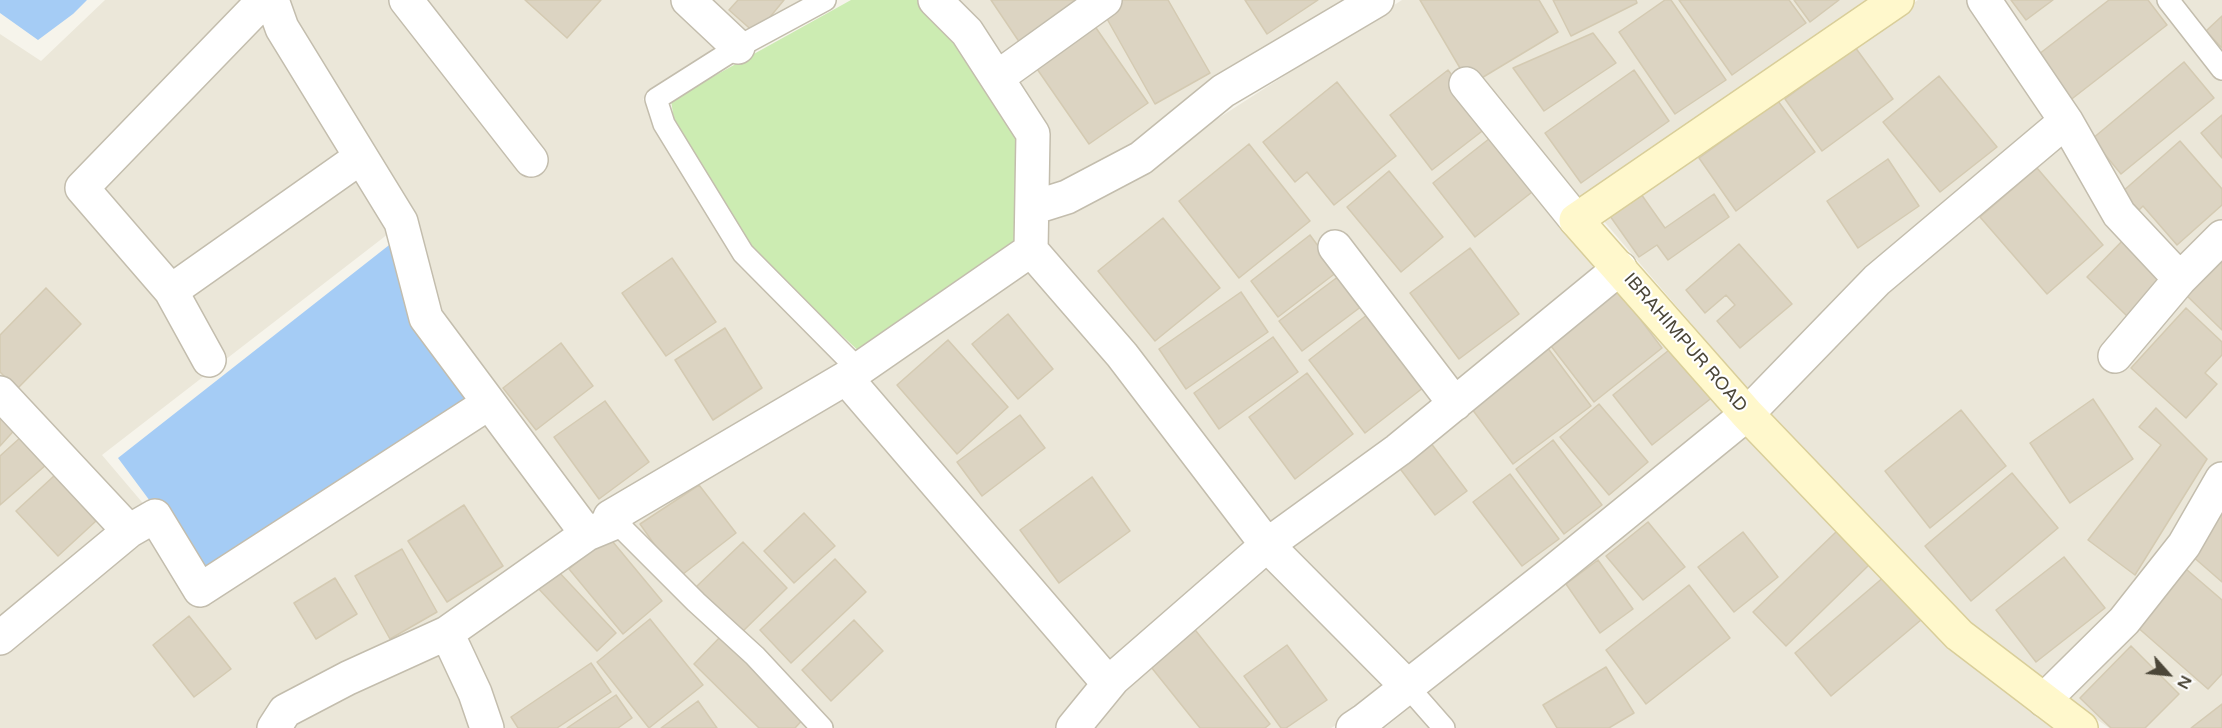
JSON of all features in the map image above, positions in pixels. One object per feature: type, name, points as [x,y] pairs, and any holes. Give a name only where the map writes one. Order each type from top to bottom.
[{"type":"street","points":[[209,360],[171,291],[82,188],[264,0]]},
{"type":"street","points":[[272,0],[282,28],[401,222],[426,318],[489,403],[601,528]]},
{"type":"street","points":[[406,0],[531,160]]},
{"type":"street","points":[[688,0],[738,47]]},
{"type":"street","points":[[935,0],[967,32],[1033,134],[1031,250],[1122,355],[1267,544],[1408,687]]},
{"type":"street","points":[[998,77],[1105,0]]},
{"type":"street","points":[[1032,208],[1067,197],[1141,158],[1223,91],[1377,0]]},
{"type":"street","points":[[1466,84],[1576,220],[1897,0]]},
{"type":"street","points":[[1984,0],[2066,121],[2119,214],[2180,279]]},
{"type":"street","points":[[1353,728],[1548,576],[1747,414],[1877,280],[2066,121]]},
{"type":"street","points":[[171,291],[361,157]]},
{"type":"street","name":"IBRAHIMPUR ROAD","points":[[1576,220],[1747,414],[1959,635],[2081,728]]},
{"type":"street","points":[[2115,356],[2180,279],[2222,237]]},
{"type":"street","points":[[1335,247],[1455,404]]},
{"type":"street","points":[[274,728],[285,711],[348,678],[447,633],[601,528],[610,517],[852,374],[1031,250]]},
{"type":"street","points":[[1073,728],[1108,684],[1267,544],[1398,450],[1620,268]]},
{"type":"street","points":[[852,374],[1108,684]]},
{"type":"street","points":[[0,393],[129,531]]},
{"type":"street","points":[[0,638],[129,531],[155,516],[200,590],[489,403]]},
{"type":"street","points":[[2044,700],[2124,621],[2184,545],[2222,479]]},
{"type":"street","points":[[447,633],[475,693],[487,728]]},
{"type":"lane","points":[[825,0],[738,47],[656,99],[664,123],[743,253],[852,374]]},
{"type":"lane","points":[[2168,0],[2222,69]]},
{"type":"lane","points":[[601,528],[696,602],[755,656],[822,728]]},
{"type":"lane","points":[[1408,687],[1444,728]]},
{"type":"shaded area","points":[[105,0],[260,0],[314,111],[388,234],[102,455],[147,508],[0,615],[0,34],[41,61]]},
{"type":"shaded area","points":[[285,0],[813,0],[643,99],[738,265],[844,366],[588,517],[447,325],[412,211],[297,33]]},
{"type":"shaded area","points":[[953,0],[1360,0],[1073,186],[1041,194]]},
{"type":"shaded area","points":[[1402,0],[1881,0],[1558,216],[1735,409],[1364,709],[1331,728],[1089,728],[1123,690],[868,378],[1046,216],[1186,139]]},
{"type":"shaded area","points":[[1918,0],[2222,0],[2222,728],[2109,728],[1978,634],[1754,397],[1602,219]]},
{"type":"shaded area","points":[[846,394],[1097,682],[1057,728],[498,728],[460,640],[616,525]]},
{"type":"shaded area","points":[[489,422],[570,530],[437,626],[473,728],[0,728],[0,651],[152,536]]},
{"type":"shaded area","points":[[1751,432],[2065,728],[1383,728],[1387,726]]},
{"type":"green space","points":[[851,0],[920,0],[961,36],[1021,138],[1018,243],[863,355],[754,254],[675,127],[671,100]]},
{"type":"water","points":[[0,0],[87,0],[73,14],[38,40],[0,13]]},
{"type":"water","points":[[393,242],[474,400],[205,575],[118,458]]},
{"type":"building","points":[[525,0],[601,0],[567,38]]},
{"type":"building","points":[[738,0],[784,0],[756,34],[729,10]]},
{"type":"building","points":[[991,0],[1088,0],[1022,46]]},
{"type":"building","points":[[1119,0],[1168,0],[1210,73],[1155,104],[1102,10]]},
{"type":"building","points":[[1245,0],[1318,0],[1267,34]]},
{"type":"building","points":[[1420,0],[1539,0],[1558,32],[1470,85]]},
{"type":"building","points":[[1553,0],[1636,0],[1637,3],[1571,36]]},
{"type":"building","points":[[1665,0],[1671,0],[1726,80],[1675,114],[1619,32]]},
{"type":"building","points":[[1679,0],[1789,0],[1806,23],[1732,75]]},
{"type":"building","points":[[1794,0],[1839,0],[1810,22]]},
{"type":"building","points":[[2011,0],[2053,0],[2026,20]]},
{"type":"building","points":[[2109,0],[2148,0],[2167,25],[2064,105],[2030,61]]},
{"type":"building","points":[[2222,16],[2222,48],[2206,31]]},
{"type":"building","points":[[1094,25],[1148,103],[1089,144],[1035,66]]},
{"type":"building","points":[[1593,33],[1616,63],[1544,111],[1513,68]]},
{"type":"building","points":[[1855,47],[1893,99],[1822,151],[1785,99]]},
{"type":"building","points":[[2184,62],[2214,98],[2121,174],[2092,139]]},
{"type":"building","points":[[1448,70],[1490,125],[1432,170],[1390,115]]},
{"type":"building","points":[[1634,70],[1669,121],[1581,183],[1545,133]]},
{"type":"building","points":[[1939,76],[1997,147],[1940,192],[1883,122]]},
{"type":"building","points":[[1337,82],[1396,156],[1334,205],[1307,172],[1295,182],[1263,142]]},
{"type":"building","points":[[1778,101],[1815,152],[1736,211],[1699,158]]},
{"type":"building","points":[[2222,115],[2222,158],[2201,133]]},
{"type":"building","points":[[1499,131],[1541,185],[1475,237],[1433,183]]},
{"type":"building","points":[[2180,141],[2222,189],[2222,205],[2177,245],[2143,206],[2139,210],[2122,192]]},
{"type":"building","points":[[1249,144],[1310,221],[1239,278],[1179,201]]},
{"type":"building","points":[[1888,159],[1919,206],[1858,248],[1827,201]]},
{"type":"building","points":[[2037,168],[2103,245],[2047,294],[1980,217]]},
{"type":"building","points":[[1389,171],[1443,237],[1401,272],[1347,207]]},
{"type":"building","points":[[1641,194],[1665,228],[1714,194],[1729,217],[1668,260],[1657,245],[1639,257],[1610,216]]},
{"type":"building","points":[[1163,218],[1220,288],[1155,341],[1098,271]]},
{"type":"building","points":[[2130,233],[2170,272],[2127,316],[2087,277]]},
{"type":"building","points":[[1310,235],[1337,272],[1278,317],[1251,281]]},
{"type":"building","points":[[1739,244],[1792,304],[1740,348],[1717,321],[1735,305],[1726,295],[1705,313],[1686,290]]},
{"type":"building","points":[[1470,248],[1519,314],[1459,359],[1410,293]]},
{"type":"building","points":[[2222,253],[2222,330],[2184,293]]},
{"type":"building","points":[[672,258],[716,322],[666,356],[622,293]]},
{"type":"building","points":[[1343,273],[1366,303],[1302,351],[1279,321]]},
{"type":"building","points":[[1613,283],[1662,348],[1594,402],[1544,337]]},
{"type":"building","points":[[46,288],[81,324],[17,389],[0,372],[0,335]]},
{"type":"building","points":[[1241,292],[1268,332],[1186,389],[1159,349]]},
{"type":"building","points":[[2186,308],[2222,342],[2222,355],[2205,373],[2217,384],[2186,418],[2131,368]]},
{"type":"building","points":[[1372,311],[1428,384],[1365,433],[1309,360]]},
{"type":"building","points":[[1008,314],[1053,369],[1018,399],[972,344]]},
{"type":"building","points":[[725,328],[762,388],[713,420],[675,360]]},
{"type":"building","points":[[1273,337],[1298,372],[1219,429],[1194,393]]},
{"type":"building","points":[[948,340],[1008,407],[957,454],[897,385]]},
{"type":"building","points":[[561,343],[593,386],[536,430],[503,388]]},
{"type":"building","points":[[1544,343],[1591,406],[1513,464],[1466,401]]},
{"type":"building","points":[[1674,346],[1714,396],[1652,445],[1613,395]]},
{"type":"building","points":[[1307,373],[1353,434],[1295,479],[1249,417]]},
{"type":"building","points":[[2093,399],[2133,459],[2070,503],[2030,443]]},
{"type":"building","points":[[605,401],[649,462],[599,499],[554,437]]},
{"type":"building","points":[[1599,404],[1648,462],[1609,495],[1560,437]]},
{"type":"building","points":[[0,407],[19,425],[0,446]]},
{"type":"building","points":[[2156,408],[2207,459],[2135,575],[2088,540],[2161,445],[2139,427]]},
{"type":"building","points":[[1961,410],[2006,466],[1930,528],[1885,471]]},
{"type":"building","points":[[1020,415],[1045,448],[982,496],[957,462]]},
{"type":"building","points":[[1424,434],[1467,491],[1435,515],[1392,458]]},
{"type":"building","points":[[21,437],[46,465],[0,505],[0,456]]},
{"type":"building","points":[[1553,440],[1602,505],[1564,534],[1516,469]]},
{"type":"building","points":[[2012,473],[2058,528],[1971,601],[1925,546]]},
{"type":"building","points":[[1510,474],[1559,539],[1522,566],[1473,502]]},
{"type":"building","points":[[55,475],[96,521],[58,556],[16,511]]},
{"type":"building","points":[[1092,477],[1130,531],[1059,583],[1020,530]]},
{"type":"building","points":[[699,485],[736,533],[678,578],[640,524]]},
{"type":"building","points":[[2222,494],[2222,582],[2191,555]]},
{"type":"building","points":[[464,505],[503,566],[447,602],[408,541]]},
{"type":"building","points":[[804,513],[835,546],[794,583],[764,551]]},
{"type":"building","points":[[1648,522],[1685,567],[1643,600],[1606,556]]},
{"type":"building","points":[[1837,531],[1870,564],[1786,646],[1753,612]]},
{"type":"building","points":[[1743,532],[1778,577],[1734,612],[1698,567]]},
{"type":"building","points":[[608,536],[662,601],[623,634],[569,569]]},
{"type":"building","points":[[743,542],[787,588],[740,634],[696,587]]},
{"type":"building","points":[[402,549],[437,612],[390,639],[355,576]]},
{"type":"building","points":[[2064,557],[2105,608],[2036,662],[1996,610]]},
{"type":"building","points":[[835,559],[866,592],[791,663],[760,630]]},
{"type":"building","points":[[1598,560],[1633,609],[1600,633],[1566,584]]},
{"type":"building","points":[[2186,569],[2222,600],[2222,674],[2208,689],[2136,626]]},
{"type":"building","points":[[557,570],[616,633],[597,651],[537,587]]},
{"type":"building","points":[[1885,576],[1921,620],[1831,696],[1795,653]]},
{"type":"building","points":[[335,578],[357,614],[316,639],[294,603]]},
{"type":"building","points":[[1689,585],[1730,638],[1646,704],[1606,650]]},
{"type":"building","points":[[189,616],[231,669],[194,697],[153,645]]},
{"type":"building","points":[[650,619],[703,685],[649,728],[597,662]]},
{"type":"building","points":[[854,620],[883,651],[831,701],[802,670]]},
{"type":"building","points":[[1192,626],[1270,724],[1265,728],[1200,728],[1147,662]]},
{"type":"building","points":[[723,634],[806,716],[795,728],[759,728],[694,664]]},
{"type":"building","points":[[1287,645],[1327,700],[1286,728],[1281,728],[1244,676]]},
{"type":"building","points":[[2131,646],[2179,694],[2145,728],[2111,728],[2080,698]]},
{"type":"building","points":[[591,663],[611,692],[557,728],[518,728],[511,717]]},
{"type":"building","points":[[1606,667],[1634,713],[1609,728],[1557,728],[1543,705]]},
{"type":"building","points":[[616,695],[632,718],[618,728],[567,728]]},
{"type":"building","points":[[698,701],[717,728],[661,728]]},
{"type":"building","points":[[2222,704],[2222,728],[2191,728]]}]
